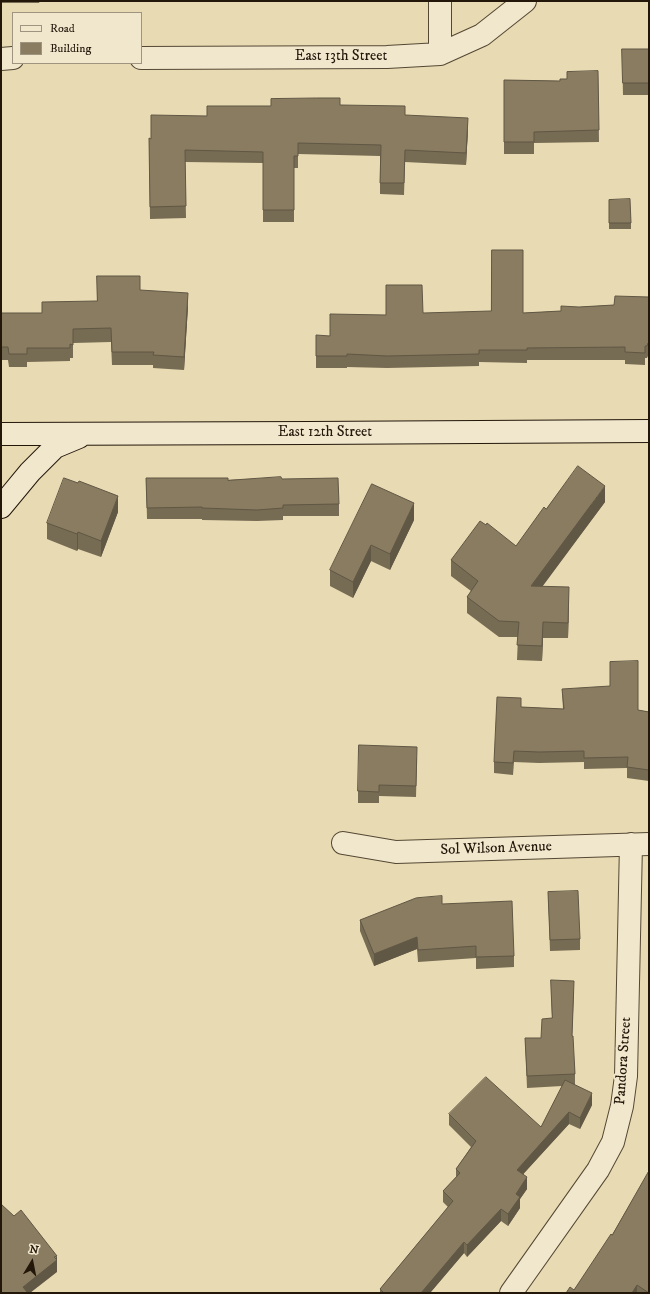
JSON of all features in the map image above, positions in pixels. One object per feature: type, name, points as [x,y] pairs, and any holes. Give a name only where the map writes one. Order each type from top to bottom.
[{"type":"street","points":[[440,1],[440,54]]},
{"type":"street","name":"East 13th Street","points":[[142,58],[387,57],[440,54],[482,35],[525,1]]},
{"type":"street","points":[[1,58],[12,58]]},
{"type":"street","name":"East 12th Street","points":[[1,434],[649,431]]},
{"type":"street","points":[[1,507],[30,472],[55,447],[86,434]]},
{"type":"street","name":"Sol Wilson Avenue","points":[[343,843],[396,852],[640,844]]},
{"type":"street","name":"Pandora Street","points":[[512,1293],[598,1170],[614,1135],[622,1106],[626,1076],[640,844]]},
{"type":"building","points":[[622,49],[649,49],[649,83],[623,83]]},
{"type":"building","points":[[598,71],[599,130],[534,132],[534,142],[504,142],[504,80],[560,81],[560,79],[567,79],[567,72]]},
{"type":"building","points":[[340,98],[340,105],[405,106],[405,115],[468,118],[466,153],[405,150],[404,183],[380,183],[381,145],[298,143],[298,156],[294,156],[294,210],[263,210],[263,152],[185,150],[186,206],[150,207],[149,138],[151,139],[151,115],[207,116],[207,106],[271,106],[271,99]]},
{"type":"building","points":[[630,199],[631,223],[609,223],[609,200]]},
{"type":"building","points":[[492,250],[523,250],[523,313],[561,311],[561,306],[579,307],[614,305],[615,296],[649,297],[649,343],[645,346],[645,353],[625,352],[625,347],[479,350],[479,354],[387,356],[347,354],[347,356],[316,356],[316,335],[330,336],[330,314],[386,315],[386,285],[422,285],[423,313],[491,311]]},
{"type":"building","points":[[97,276],[140,276],[140,290],[188,293],[184,357],[153,355],[154,352],[112,352],[111,328],[73,329],[73,345],[70,344],[70,348],[27,348],[27,354],[9,354],[8,347],[1,347],[1,313],[42,313],[42,302],[97,301]]},
{"type":"building","points":[[578,466],[605,486],[531,586],[569,587],[568,623],[543,622],[542,646],[517,645],[519,622],[499,621],[467,597],[478,581],[451,560],[480,521],[486,525],[487,523],[516,546],[544,507],[546,509]]},
{"type":"building","points":[[281,477],[282,479],[338,478],[339,504],[283,505],[283,508],[257,510],[202,507],[147,508],[146,478],[228,478],[228,480]]},
{"type":"building","points":[[64,478],[78,483],[79,481],[118,496],[101,541],[78,532],[77,534],[47,523]]},
{"type":"building","points":[[372,484],[414,503],[390,554],[371,545],[353,582],[330,570]]},
{"type":"building","points":[[638,661],[638,710],[649,712],[649,770],[627,767],[628,757],[584,758],[584,751],[514,751],[513,763],[494,762],[497,697],[521,698],[521,707],[564,709],[562,689],[610,686],[610,662]]},
{"type":"building","points":[[359,745],[417,747],[416,786],[379,785],[379,792],[358,791]]},
{"type":"building","points":[[578,891],[580,939],[550,940],[548,892]]},
{"type":"building","points":[[442,896],[442,904],[512,901],[514,956],[476,957],[476,946],[418,950],[417,937],[374,954],[360,920],[416,898]]},
{"type":"building","points":[[551,980],[574,981],[572,1036],[575,1074],[527,1076],[525,1038],[541,1038],[542,1019],[552,1018]]},
{"type":"building","points":[[486,1077],[541,1127],[565,1080],[592,1093],[580,1118],[569,1112],[517,1170],[527,1177],[516,1194],[520,1197],[508,1214],[501,1209],[467,1245],[464,1242],[421,1293],[384,1293],[380,1289],[453,1201],[443,1191],[460,1173],[456,1169],[476,1141],[449,1114]]},
{"type":"building","points":[[649,1171],[649,1293],[637,1285],[632,1293],[566,1293],[570,1287],[574,1290],[611,1234],[612,1235]]},
{"type":"building","points":[[2,1205],[14,1216],[21,1210],[57,1256],[54,1257],[57,1260],[23,1287],[27,1292],[25,1293],[1,1293]]}]
